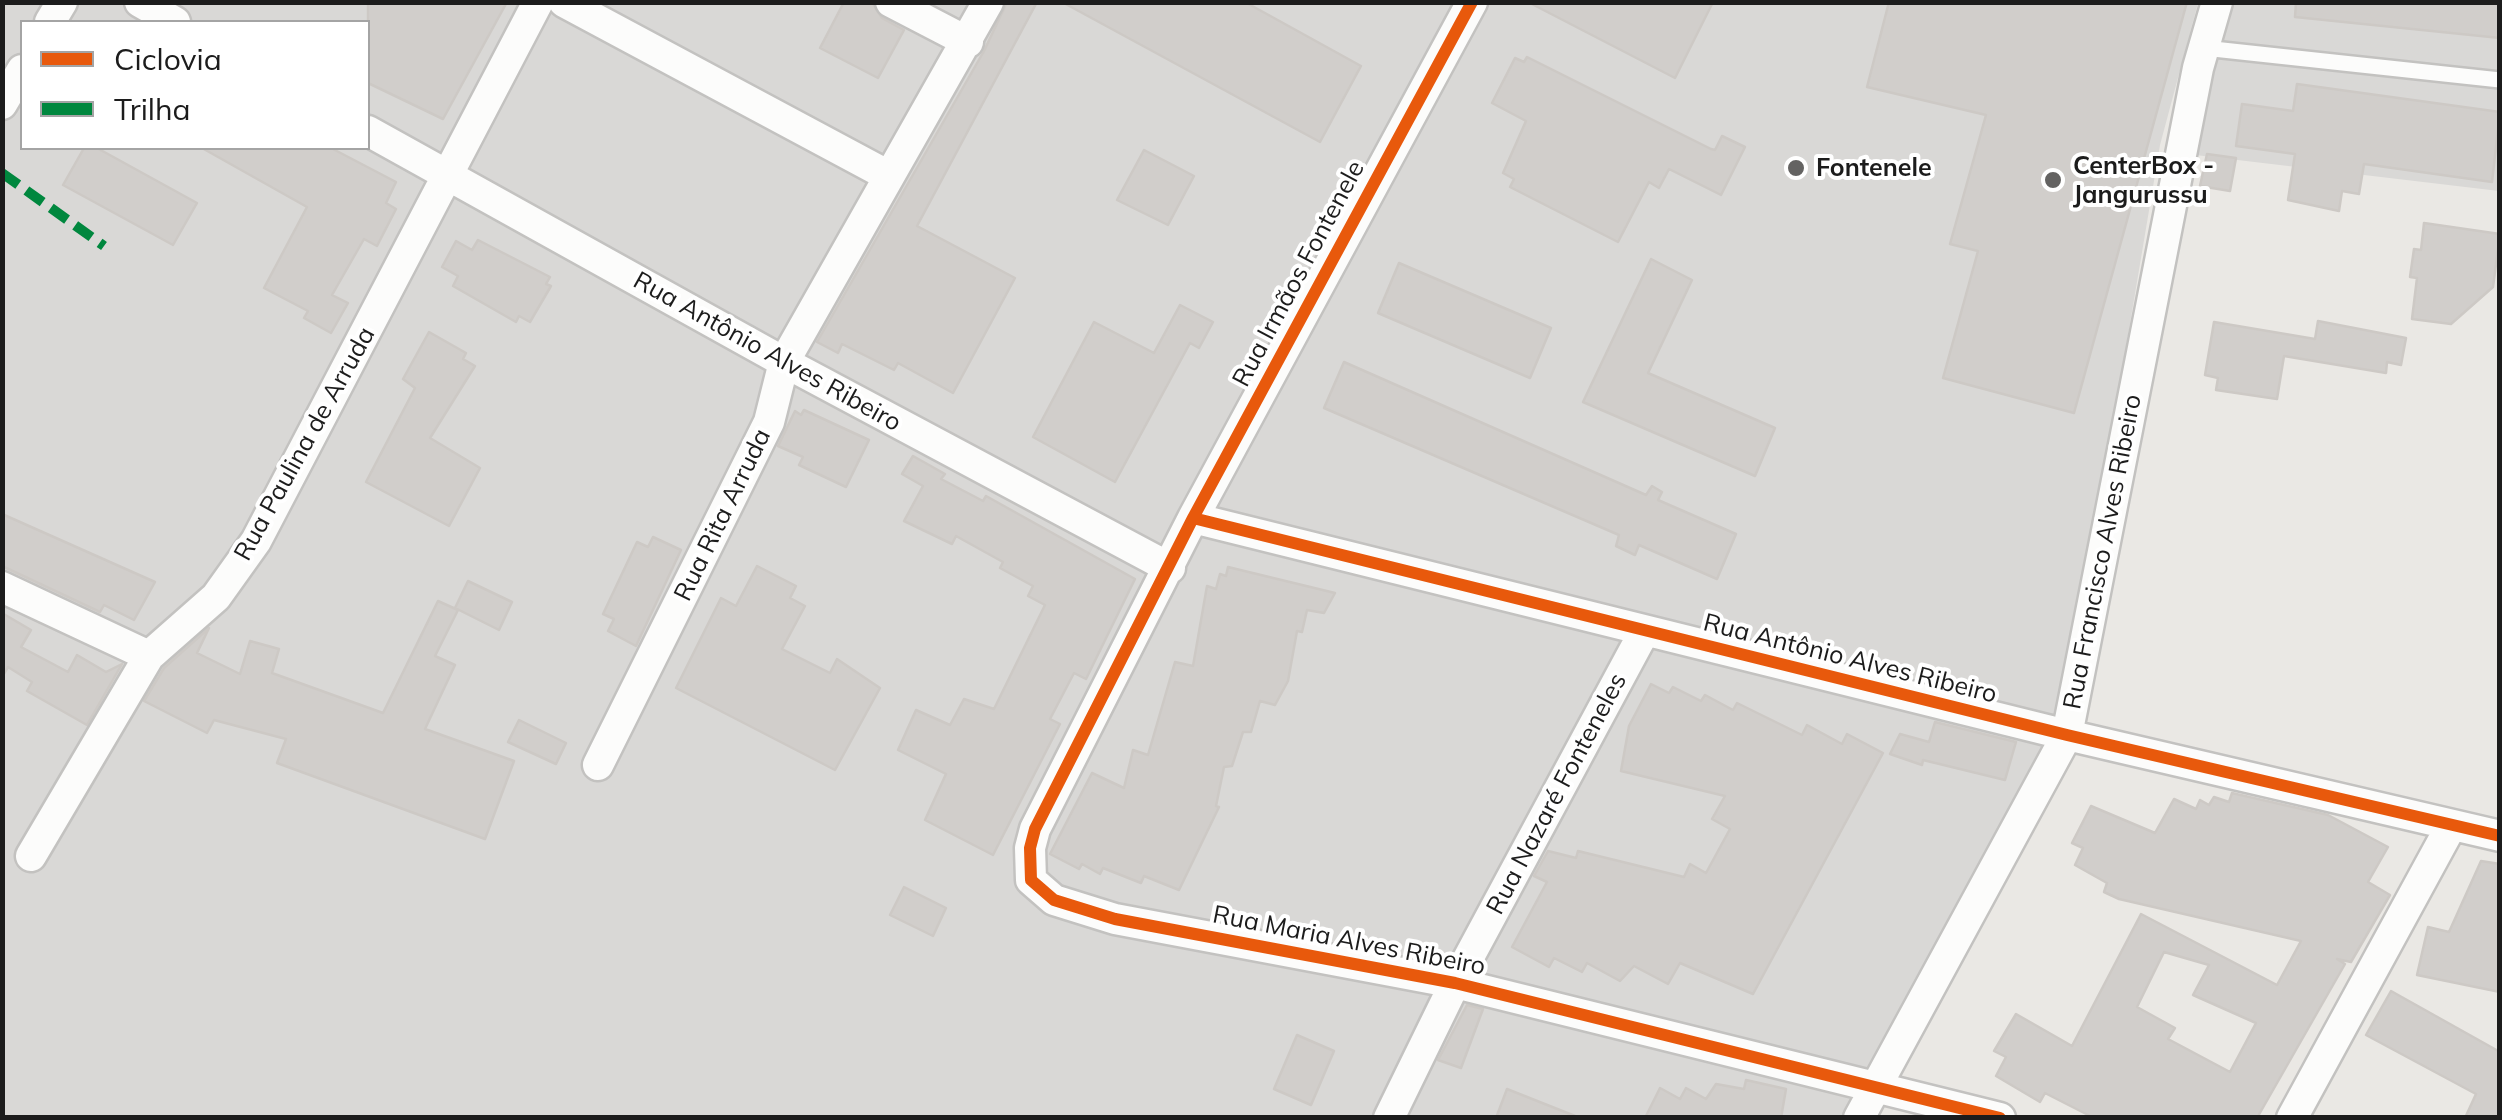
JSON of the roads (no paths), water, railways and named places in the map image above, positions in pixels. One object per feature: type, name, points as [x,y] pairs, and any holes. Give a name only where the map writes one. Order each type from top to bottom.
[{"type":"street","points":[[140,2],[172,20]]},
{"type":"street","name":"Rua Paulina de Arruda","points":[[32,856],[149,656],[216,597],[256,541],[538,2]]},
{"type":"street","points":[[564,2],[887,175]]},
{"type":"street","points":[[891,2],[968,42]]},
{"type":"street","name":"Rua Rita Arruda","points":[[598,765],[762,438],[784,362],[988,2]]},
{"type":"street","name":"Rua Irmãos Fontenele","points":[[1170,568],[1193,518],[1472,2]]},
{"type":"street","name":"Rua Francisco Alves Ribeiro","points":[[1858,1118],[2066,735],[2204,48],[2217,2]]},
{"type":"street","points":[[2,104],[20,73]]},
{"type":"street","name":"Rua Antônio Alves Ribeiro","points":[[370,131],[784,362],[1170,568]]},
{"type":"street","name":"Rua Antônio Alves Ribeiro","points":[[1193,518],[2066,735],[2450,828],[2500,836]]},
{"type":"street","name":"Rua Maria Alves Ribeiro","points":[[1170,568],[1034,829],[1031,880],[1054,900],[1116,919],[1455,983],[1874,1090],[2000,1118]]},
{"type":"street","points":[[2,587],[149,656]]},
{"type":"street","name":"Rua Nazaré Fonteneles","points":[[1388,1118],[1455,983],[1644,632]]},
{"type":"street","points":[[2292,1118],[2450,828]]},
{"type":"lane","points":[[2204,48],[2500,80]]},
{"type":"place","name":"Fontenele","points":[[1796,168]]},
{"type":"place","name":"CenterBox - Jangurussu","points":[[2053,180]]}]
